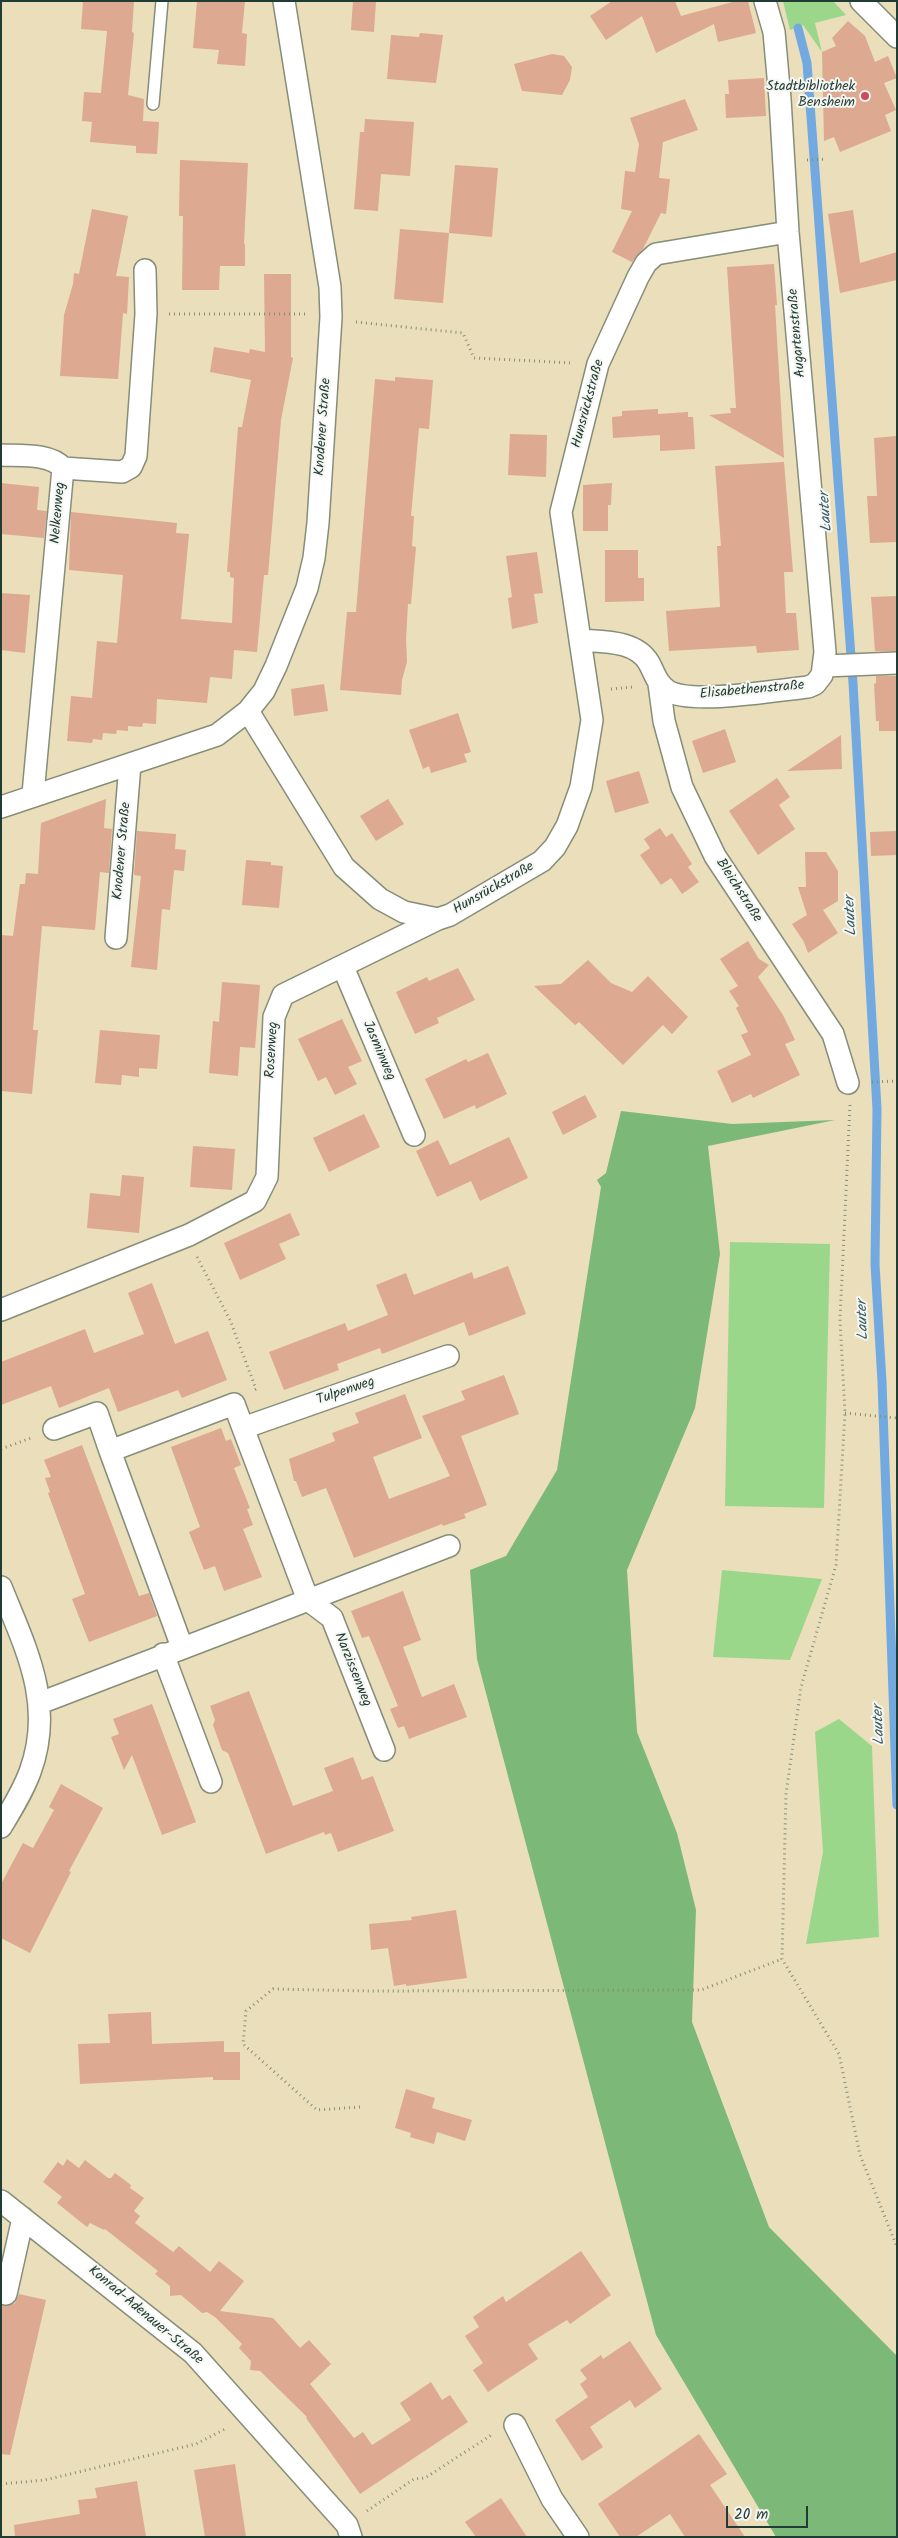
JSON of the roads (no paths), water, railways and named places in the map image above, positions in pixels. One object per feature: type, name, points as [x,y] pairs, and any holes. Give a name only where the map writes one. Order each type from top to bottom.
[{"type":"street","name":"Knodener Straße","points":[[1,806],[217,735],[248,711],[264,691],[307,588],[314,558],[321,315],[327,259],[284,1]]},
{"type":"street","name":"Augartenstraße","points":[[765,1],[774,32],[788,232],[830,666]]},
{"type":"street","points":[[862,1],[897,37]]},
{"type":"street","name":"Hunsrückstraße","points":[[248,711],[344,867],[380,899],[404,912],[438,919],[450,915],[542,861],[554,847],[574,809],[587,761],[592,720],[561,512],[598,364],[638,277],[646,263],[656,254],[788,232]]},
{"type":"street","name":"Nelkenweg","points":[[33,794],[63,468],[122,472],[131,467],[136,456],[146,314],[144,270]]},
{"type":"street","points":[[1,455],[50,459],[58,462],[63,468]]},
{"type":"street","points":[[580,640],[617,643],[631,647],[648,661],[659,684]]},
{"type":"street","points":[[830,666],[897,663]]},
{"type":"street","name":"Elisabethenstraße","points":[[659,684],[669,692],[704,697],[808,688],[816,684],[830,666]]},
{"type":"street","name":"Bleichstraße","points":[[659,684],[664,721],[682,787],[715,856],[834,1034],[848,1083]]},
{"type":"street","name":"Knodener Straße","points":[[116,938],[130,764]]},
{"type":"street","name":"Rosenweg","points":[[1,1310],[188,1236],[255,1201],[267,1177],[274,1017],[283,995],[438,919]]},
{"type":"street","name":"Jasminweg","points":[[343,967],[414,1135]]},
{"type":"street","name":"Tulpenweg","points":[[243,1428],[448,1356]]},
{"type":"street","points":[[110,1451],[234,1404],[308,1600]]},
{"type":"street","points":[[54,1429],[97,1413],[172,1650],[211,1782]]},
{"type":"street","points":[[40,1703],[172,1650],[449,1546]]},
{"type":"street","points":[[1,1587],[34,1670],[40,1703],[39,1726],[30,1771],[1,1827]]},
{"type":"street","name":"Narzissenweg","points":[[308,1600],[332,1618],[384,1750]]},
{"type":"street","name":"Konrad-Adenauer-Straße","points":[[1,2201],[193,2353],[250,2415],[349,2531]]},
{"type":"street","points":[[6,2294],[24,2218]]},
{"type":"street","points":[[515,2425],[552,2499],[578,2537]]},
{"type":"lane","points":[[153,104],[162,1]]},
{"type":"waterway","name":"Lauter","points":[[798,28],[807,63],[853,683],[877,1109],[875,1264],[882,1382],[897,1805]]},
{"type":"place","name":"Stadtbibliothek Bensheim","points":[[865,96]]}]
